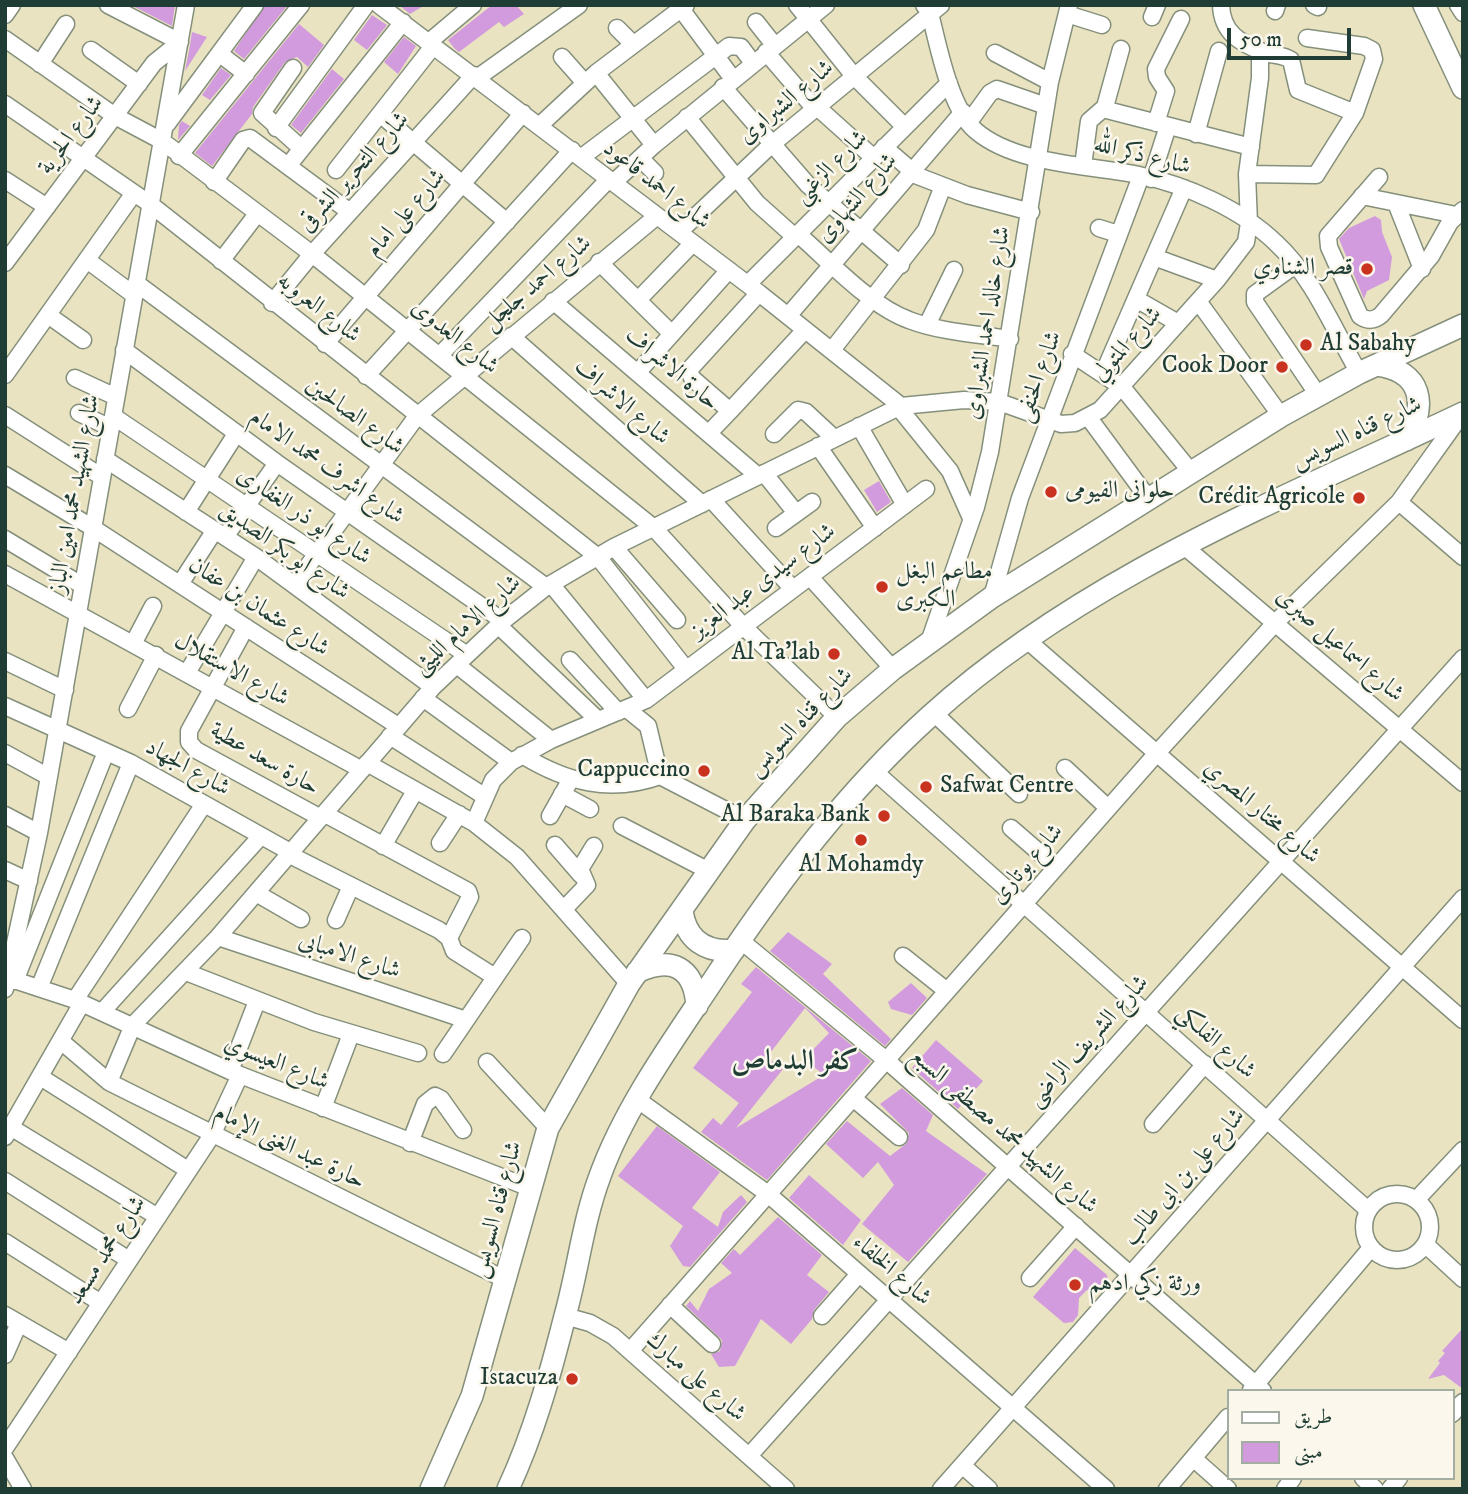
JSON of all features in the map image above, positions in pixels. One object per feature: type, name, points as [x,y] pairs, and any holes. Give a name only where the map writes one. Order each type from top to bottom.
[{"type":"main road","points":[[1424,5],[1462,83]]},
{"type":"main road","name":"شارع قناه السويس","points":[[431,1489],[472,1396],[548,1128],[633,978],[745,820],[836,717],[893,669],[992,597],[1148,498],[1281,416],[1368,369],[1463,325]]},
{"type":"main road","points":[[1368,369],[1391,367],[1404,374],[1416,392],[1419,413],[1406,440]]},
{"type":"main road","name":"شارع قناه السويس","points":[[508,1489],[537,1419],[599,1177],[622,1126],[697,1006],[784,877],[874,771],[933,712],[1028,641],[1184,546],[1463,413]]},
{"type":"main road","points":[[681,911],[687,931],[694,940],[712,950],[737,945]]},
{"type":"main road","points":[[633,978],[664,964],[678,967],[690,977],[697,1006]]},
{"type":"street","points":[[5,15],[12,5]]},
{"type":"street","points":[[108,5],[181,34],[198,5]]},
{"type":"street","name":"شارع الشهيد محمد امين الباز","points":[[8,981],[12,925],[29,881],[39,833],[186,5]]},
{"type":"street","points":[[163,135],[255,5]]},
{"type":"street","points":[[179,156],[301,5]]},
{"type":"street","points":[[275,128],[366,5]]},
{"type":"street","points":[[336,170],[432,44],[473,5]]},
{"type":"street","name":"شارع التحرير الشرقى","points":[[272,303],[312,254],[476,77],[579,5]]},
{"type":"street","points":[[797,5],[854,76],[905,127]]},
{"type":"street","points":[[439,356],[611,181],[826,5]]},
{"type":"street","points":[[1222,5],[1222,21],[1227,31],[1240,43],[1291,61],[1293,80],[1303,93],[1355,113]]},
{"type":"street","points":[[1458,5],[1463,13]]},
{"type":"street","name":"شارع احمد قاعود","points":[[384,6],[754,289],[900,407],[950,471],[971,518]]},
{"type":"street","points":[[539,126],[591,78],[683,7],[715,55],[728,83],[771,145],[828,204],[901,265]]},
{"type":"street","points":[[931,8],[949,83],[966,117]]},
{"type":"street","name":"شارع الشبراوى","points":[[679,232],[735,176],[931,8]]},
{"type":"street","points":[[1068,9],[1102,25]]},
{"type":"street","name":"شارع خالد احمد الشبراوى","points":[[929,642],[990,452],[1040,159],[1050,82],[1068,9]]},
{"type":"street","name":"شارع الحنفى","points":[[992,597],[1020,498],[1047,421],[1118,234],[1146,177],[1162,125],[1166,91],[1157,77],[1156,69],[1181,19]]},
{"type":"street","points":[[288,166],[403,22]]},
{"type":"street","points":[[756,22],[770,49],[816,108],[879,153],[911,172],[943,186],[1031,212]]},
{"type":"street","points":[[40,64],[66,24]]},
{"type":"street","points":[[617,28],[633,44]]},
{"type":"street","name":"شارع الحرية","points":[[8,255],[154,63],[181,34]]},
{"type":"street","points":[[1247,174],[1316,175],[1355,113],[1374,59],[1372,50],[1364,46],[1307,38]]},
{"type":"street","name":"شارع العدوى","points":[[5,39],[115,116],[163,135],[179,156],[312,254],[654,528],[743,626],[836,717]]},
{"type":"street","points":[[366,376],[507,222],[577,154],[633,117],[729,46],[737,45],[753,63]]},
{"type":"street","points":[[91,50],[139,84]]},
{"type":"street","points":[[1083,166],[1089,121],[1103,109],[1121,50]]},
{"type":"street","points":[[1196,134],[1219,51]]},
{"type":"street","points":[[1249,223],[1247,174],[1260,78],[1260,52]]},
{"type":"street","points":[[995,53],[1050,82]]},
{"type":"street","points":[[220,54],[246,74]]},
{"type":"street","points":[[562,57],[591,78],[633,117],[653,145]]},
{"type":"street","points":[[293,68],[262,110],[264,119],[301,148]]},
{"type":"street","name":"شارع الزغبى","points":[[730,411],[692,378],[689,370],[797,235],[949,83]]},
{"type":"street","name":"شارع الشهاوى","points":[[788,316],[911,172],[990,93],[998,89],[1046,106]]},
{"type":"street","name":"شارع العروبه","points":[[5,104],[150,204],[272,303],[598,556],[686,669]]},
{"type":"street","points":[[1103,109],[1251,147]]},
{"type":"street","name":"شارع على امام","points":[[325,344],[523,113]]},
{"type":"street","points":[[380,114],[507,222]]},
{"type":"street","points":[[687,117],[757,203],[874,298],[903,317],[928,325],[1010,339]]},
{"type":"street","name":"شارع ذكر الله","points":[[966,117],[975,130],[999,144],[1040,159],[1146,177],[1184,188],[1249,223],[1276,243],[1295,265],[1368,369]]},
{"type":"street","points":[[214,182],[247,138],[350,212]]},
{"type":"street","points":[[640,158],[655,173]]},
{"type":"street","points":[[1362,196],[1459,212],[1422,269],[1376,319],[1360,316],[1327,242],[1331,231],[1362,196],[1379,177]]},
{"type":"street","points":[[5,180],[47,207]]},
{"type":"street","points":[[832,350],[926,230],[943,186]]},
{"type":"street","points":[[1103,373],[1184,188]]},
{"type":"street","points":[[5,376],[134,193]]},
{"type":"street","points":[[1396,203],[1422,269]]},
{"type":"street","points":[[221,261],[257,214]]},
{"type":"street","name":"شارع احمد جلجل","points":[[294,585],[417,416],[657,216]]},
{"type":"street","name":"شارع المتولي","points":[[999,402],[1047,421],[1076,424],[1089,418],[1122,387],[1240,253],[1249,223]]},
{"type":"street","points":[[1099,228],[1118,234]]},
{"type":"street","points":[[638,300],[693,243]]},
{"type":"street","points":[[1154,257],[1217,280]]},
{"type":"street","name":"شارع الصالحين","points":[[87,260],[251,358],[381,465],[548,586],[646,700]]},
{"type":"street","points":[[599,262],[672,334]]},
{"type":"street","points":[[1295,265],[1254,298],[1318,396]]},
{"type":"street","points":[[928,325],[954,270]]},
{"type":"street","points":[[638,372],[729,271]]},
{"type":"street","points":[[1136,299],[1178,323]]},
{"type":"street","name":"حارة الاشراف","points":[[553,300],[761,475],[796,513]]},
{"type":"street","points":[[1198,301],[1281,416]]},
{"type":"street","points":[[48,315],[83,340]]},
{"type":"street","points":[[709,433],[805,330]]},
{"type":"street","name":"شارع الاشراف","points":[[511,336],[707,502],[793,589]]},
{"type":"street","name":"شارع اشرف محمد الامام","points":[[124,350],[501,623],[598,720]]},
{"type":"street","points":[[1072,354],[1122,387],[1191,472]]},
{"type":"street","points":[[75,379],[116,397]]},
{"type":"street","name":"شارع الامام الليثى","points":[[109,1082],[133,1026],[218,937],[394,731],[428,693],[501,623],[548,586],[614,547],[900,407],[964,400],[999,402]]},
{"type":"street","points":[[774,434],[794,411],[802,410],[834,438]]},
{"type":"street","name":"شارع ابو ذر الغفارى","points":[[79,413],[112,422],[207,480],[317,554],[462,660],[551,740]]},
{"type":"street","name":"شارع بوتارى","points":[[630,1350],[1157,752],[1276,622],[1399,502],[1463,413]]},
{"type":"street","points":[[5,415],[102,477]]},
{"type":"street","points":[[1089,418],[1148,498]]},
{"type":"street","points":[[859,426],[905,505]]},
{"type":"street","points":[[186,512],[236,433]]},
{"type":"street","points":[[818,446],[874,528]]},
{"type":"street","name":"شارع ابو بكر الصديق","points":[[105,459],[256,557],[428,693],[517,758],[552,773],[588,783],[629,785],[660,776]]},
{"type":"street","points":[[180,584],[246,506],[277,463]]},
{"type":"street","name":"شارع عثمان بن عفان","points":[[5,475],[93,528],[246,627],[484,796]]},
{"type":"street","name":"شارع سيدى عبد العزيز","points":[[474,823],[493,780],[517,758],[551,740],[646,700],[926,489]]},
{"type":"street","points":[[776,528],[812,502]]},
{"type":"street","points":[[1399,502],[1463,557]]},
{"type":"street","points":[[5,540],[83,586]]},
{"type":"street","name":"شارع اسماعيل صبرى","points":[[1184,546],[1463,783]]},
{"type":"street","points":[[614,547],[681,616],[660,635]]},
{"type":"street","points":[[187,673],[256,557]]},
{"type":"street","name":"شارع الاستقلال","points":[[5,574],[213,687],[474,823],[517,857],[633,978]]},
{"type":"street","points":[[810,577],[893,669]]},
{"type":"street","points":[[133,644],[153,606]]},
{"type":"street","name":"حارة سعد عطية","points":[[246,627],[189,731],[191,746],[323,816]]},
{"type":"street","name":"شارع مختار المصري","points":[[1028,641],[1463,1020]]},
{"type":"street","points":[[128,709],[156,655]]},
{"type":"street","name":"شارع الشريف الراضى","points":[[749,1456],[1463,659]]},
{"type":"street","points":[[570,660],[623,710],[648,726],[660,776],[745,820]]},
{"type":"street","points":[[5,661],[65,690]]},
{"type":"street","name":"شارع الجهاد","points":[[5,706],[131,763],[291,854],[449,938],[454,951],[495,977]]},
{"type":"street","points":[[933,712],[1019,794]]},
{"type":"street","points":[[8,981],[106,752]]},
{"type":"street","points":[[5,753],[49,777]]},
{"type":"street","points":[[38,988],[131,763]]},
{"type":"street","points":[[1065,768],[1108,808]]},
{"type":"street","name":"شارع الفلكي","points":[[874,771],[1368,1210]]},
{"type":"street","points":[[550,816],[571,779]]},
{"type":"street","points":[[383,845],[415,791]]},
{"type":"street","points":[[562,794],[590,809]]},
{"type":"street","points":[[158,1217],[8,1133],[42,1078],[79,1002],[204,804]]},
{"type":"street","points":[[440,843],[458,814]]},
{"type":"street","points":[[5,815],[39,833]]},
{"type":"street","points":[[323,816],[468,891],[470,897],[449,938]]},
{"type":"street","points":[[622,826],[709,871]]},
{"type":"street","points":[[1011,828],[1056,867]]},
{"type":"street","points":[[102,1012],[261,836]]},
{"type":"street","points":[[555,845],[587,885],[565,908]]},
{"type":"street","points":[[581,875],[582,864],[594,846]]},
{"type":"street","points":[[5,870],[29,881]]},
{"type":"street","points":[[336,920],[351,886]]},
{"type":"street","points":[[256,893],[301,919]]},
{"type":"street","points":[[183,896],[197,906]]},
{"type":"street","name":"شارع على بن ابى طالب","points":[[941,1489],[1463,898]]},
{"type":"street","name":"شارع الامبابى","points":[[218,937],[466,1020]]},
{"type":"street","points":[[443,1054],[522,938]]},
{"type":"street","name":"شارع الشهيد محمد مصطفى السبع","points":[[737,945],[886,1060],[1130,1274],[1256,1389]]},
{"type":"street","points":[[903,956],[947,991]]},
{"type":"street","points":[[186,972],[257,1001],[418,1054]]},
{"type":"street","name":"شارع العيسوي","points":[[8,981],[79,1002],[235,1073],[530,1188]]},
{"type":"street","name":"شارع محمد مسعد","points":[[5,1448],[212,1135],[257,1001]]},
{"type":"street","points":[[323,1108],[351,1034]]},
{"type":"street","name":"حارة عبد الغنى الإمام","points":[[62,1041],[109,1082],[506,1280]]},
{"type":"street","points":[[488,1062],[548,1128]]},
{"type":"street","points":[[1153,1124],[1205,1064]]},
{"type":"street","points":[[42,1078],[188,1170]]},
{"type":"street","points":[[410,1143],[425,1104],[435,1096],[442,1099],[463,1130]]},
{"type":"street","points":[[853,1098],[899,1137]]},
{"type":"street","name":"شارع الخلفاء","points":[[638,1100],[768,1194],[1105,1489]]},
{"type":"street","points":[[1417,1199],[1463,1150]]},
{"type":"street","points":[[5,1181],[129,1260]]},
{"type":"street","points":[[1396,1193],[1417,1199],[1424,1206],[1431,1225],[1426,1245],[1419,1253],[1399,1261],[1379,1255],[1371,1248],[1364,1229],[1368,1210],[1375,1202],[1396,1193]]},
{"type":"street","points":[[1030,1278],[1076,1226]]},
{"type":"street","points":[[5,1242],[101,1303]]},
{"type":"street","points":[[1426,1245],[1463,1279]]},
{"type":"street","points":[[1256,1389],[1371,1248]]},
{"type":"street","points":[[822,1316],[859,1274]]},
{"type":"street","points":[[670,1304],[712,1344]]},
{"type":"street","name":"شارع على مبارك","points":[[565,1316],[590,1323],[630,1350],[786,1489]]},
{"type":"street","points":[[5,1355],[12,1319],[69,1352]]},
{"type":"street","points":[[1167,1489],[1226,1419]]},
{"type":"street","points":[[5,1458],[23,1489]]},
{"type":"street","points":[[1193,1458],[1228,1489]]},
{"type":"street","points":[[962,1465],[989,1489]]},
{"type":"building","points":[[131,5],[175,5],[172,26]]},
{"type":"building","points":[[265,5],[287,6],[244,59],[234,51]]},
{"type":"building","points":[[399,5],[425,5],[410,14]]},
{"type":"building","points":[[492,5],[516,5],[524,14],[504,27],[499,22],[459,52],[455,49],[448,40]]},
{"type":"building","points":[[372,15],[387,25],[367,50],[354,40]]},
{"type":"building","points":[[299,24],[324,45],[308,67],[297,57],[285,62],[253,107],[252,114],[212,166],[195,153]]},
{"type":"building","points":[[192,32],[207,37],[185,71],[190,45]]},
{"type":"building","points":[[404,37],[416,46],[398,74],[384,62]]},
{"type":"building","points":[[221,68],[231,75],[210,100],[202,95]]},
{"type":"building","points":[[332,69],[344,79],[301,133],[291,125]]},
{"type":"building","points":[[182,121],[190,126],[178,140],[179,125]]},
{"type":"building","name":"قصر الشناوي","points":[[1375,216],[1381,220],[1382,232],[1392,257],[1389,280],[1367,291],[1364,299],[1339,239],[1349,228]]},
{"type":"building","points":[[879,481],[891,502],[877,512],[864,490]]},
{"type":"building","points":[[788,932],[832,964],[823,974],[891,1039],[885,1046],[770,951]]},
{"type":"building","points":[[756,967],[871,1061],[767,1180],[701,1132],[713,1118],[721,1125],[739,1103],[693,1068],[752,992],[741,984]],"holes":[[[805,1008],[829,1033],[804,1059],[824,1075],[736,1128],[783,1069],[767,1057]]]},
{"type":"building","points":[[911,983],[927,998],[912,1015],[891,1009],[888,1002]]},
{"type":"building","points":[[936,1040],[983,1081],[958,1109],[912,1068]]},
{"type":"building","points":[[902,1088],[933,1115],[926,1131],[987,1174],[908,1262],[862,1224],[894,1185],[878,1162],[863,1178],[826,1144],[847,1121],[890,1156],[906,1144],[909,1133],[880,1104]]},
{"type":"building","points":[[657,1126],[720,1172],[692,1208],[718,1227],[723,1212],[741,1195],[747,1202],[690,1267],[683,1266],[670,1246],[683,1226],[618,1176]]},
{"type":"building","points":[[809,1175],[861,1220],[843,1245],[789,1198]]},
{"type":"building","points":[[778,1217],[822,1255],[807,1275],[829,1292],[814,1310],[812,1319],[791,1344],[761,1319],[735,1366],[719,1367],[711,1354],[720,1351],[722,1340],[686,1306],[690,1301],[698,1311],[709,1289],[732,1273],[721,1263],[734,1249],[740,1255]]},
{"type":"building","name":"ورثة زكي ادهم","points":[[1075,1248],[1107,1275],[1108,1283],[1102,1290],[1087,1290],[1079,1298],[1078,1315],[1073,1322],[1064,1323],[1033,1297]]},
{"type":"building","points":[[1463,1328],[1463,1389],[1444,1375],[1428,1379],[1445,1353],[1442,1351]]},
{"type":"place","name":"قصر الشناوي","points":[[1367,269]]},
{"type":"place","name":"Al Sabahy","points":[[1306,345]]},
{"type":"place","name":"Cook Door","points":[[1282,367]]},
{"type":"place","name":"حلوانى الفيومى","points":[[1051,492]]},
{"type":"place","name":"Crédit Agricole","points":[[1359,498]]},
{"type":"place","name":"مطاعم البغل الكبرى","points":[[882,587]]},
{"type":"place","name":"Al Ta'lab","points":[[834,654]]},
{"type":"place","name":"Cappuccino","points":[[704,771]]},
{"type":"place","name":"Safwat Centre","points":[[926,787]]},
{"type":"place","name":"Al Baraka Bank","points":[[884,816]]},
{"type":"place","name":"Al Mohamdy","points":[[861,840]]},
{"type":"place","name":"ورثة زكي ادهم","points":[[1075,1285]]},
{"type":"place","name":"Istacuza","points":[[572,1379]]},
{"type":"district","name":"كفر البدماص","points":[[795,1063]]}]
